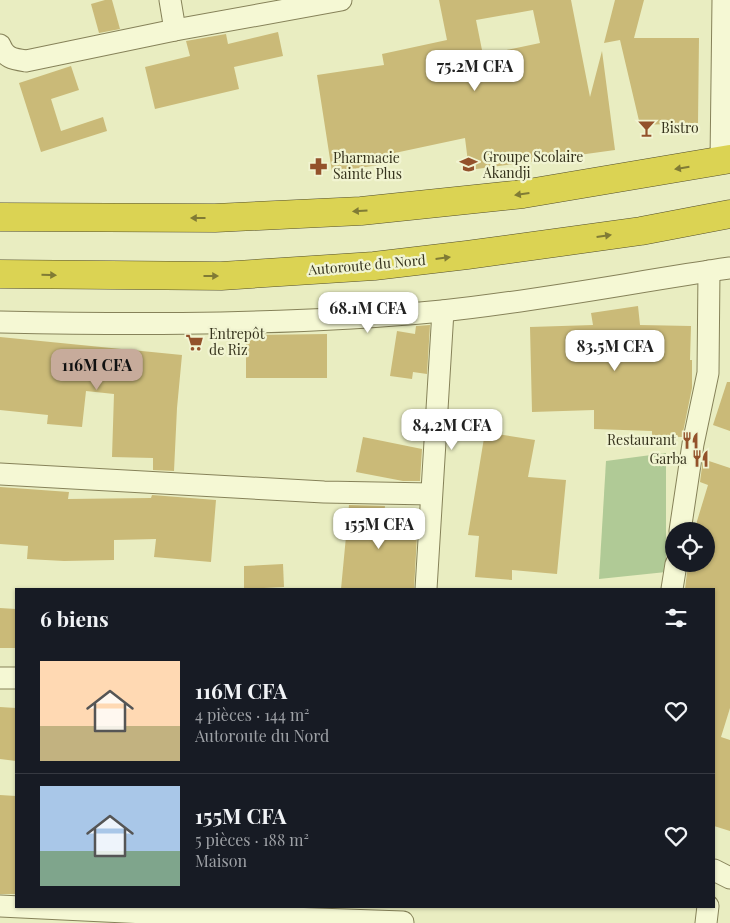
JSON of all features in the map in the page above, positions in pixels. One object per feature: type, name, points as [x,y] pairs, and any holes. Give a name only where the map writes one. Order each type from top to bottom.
[{"type":"highway","points":[[0,217],[215,218],[361,211],[523,194],[725,160]]},
{"type":"highway","name":"Autoroute du Nord","points":[[0,274],[221,276],[374,266],[641,231],[730,214]]},
{"type":"street","points":[[170,0],[175,30]]},
{"type":"street","points":[[0,45],[3,52],[10,58],[26,61],[175,30],[341,0]]},
{"type":"street","points":[[723,0],[725,160]]},
{"type":"street","points":[[0,322],[222,322],[344,318],[443,311],[596,290],[730,268]]},
{"type":"street","points":[[681,522],[693,444],[708,374],[709,271]]},
{"type":"street","points":[[426,588],[443,311]]},
{"type":"street","points":[[0,474],[324,492],[431,494]]},
{"type":"street","points":[[672,588],[675,572]]},
{"type":"street","points":[[0,678],[15,678]]},
{"type":"street","points":[[715,870],[730,878]]},
{"type":"street","points":[[0,906],[15,907]]},
{"type":"street","points":[[24,908],[146,918],[403,917]]},
{"type":"street","points":[[706,923],[708,908]]},
{"type":"green space","points":[[666,453],[666,572],[599,579],[606,461]]},
{"type":"building","points":[[112,0],[120,29],[99,33],[91,4]]},
{"type":"building","points":[[439,0],[571,0],[590,97],[602,51],[615,150],[469,170],[465,138],[390,154],[392,163],[332,172],[317,75],[384,65],[382,54],[447,40]],"holes":[[[533,10],[540,43],[483,55],[476,20]]]},
{"type":"building","points":[[615,0],[644,0],[634,38],[699,38],[698,123],[640,125],[620,40],[604,43]]},
{"type":"building","points":[[278,32],[283,56],[234,67],[239,89],[155,109],[145,67],[190,56],[186,41],[226,34],[228,44]]},
{"type":"building","points":[[71,66],[79,90],[51,99],[61,131],[103,117],[107,131],[41,152],[19,83]]},
{"type":"building","points":[[638,306],[640,325],[691,326],[690,360],[692,360],[692,388],[682,437],[652,436],[652,431],[594,429],[594,410],[532,412],[530,327],[593,325],[591,313]]},
{"type":"building","points":[[430,325],[427,374],[413,372],[412,379],[390,376],[397,331],[415,334],[416,326]]},
{"type":"building","points":[[327,334],[327,378],[246,378],[246,335]]},
{"type":"building","points":[[0,337],[182,355],[174,471],[153,470],[153,458],[112,457],[114,394],[86,391],[82,427],[47,424],[48,415],[0,410]]},
{"type":"building","points":[[727,382],[730,382],[730,431],[713,425]]},
{"type":"building","points":[[485,432],[535,440],[528,477],[566,480],[557,574],[512,570],[512,580],[475,577],[479,536],[468,535]]},
{"type":"building","points":[[363,437],[422,449],[420,481],[403,481],[356,472]]},
{"type":"building","points":[[703,459],[730,468],[730,708],[721,737],[730,740],[730,831],[715,826],[715,588],[685,588],[687,572],[715,572],[715,522],[697,522],[708,485],[700,482]]},
{"type":"building","points":[[0,487],[69,492],[68,499],[151,498],[152,495],[216,500],[211,562],[154,557],[156,539],[114,540],[114,560],[64,561],[27,559],[28,546],[0,544]]},
{"type":"building","points":[[349,505],[385,506],[384,515],[418,518],[414,588],[341,588]]},
{"type":"building","points":[[283,564],[284,587],[244,588],[244,566]]},
{"type":"building","points":[[0,608],[15,609],[15,648],[0,648]]},
{"type":"building","points":[[0,707],[15,708],[15,761],[0,759]]},
{"type":"building","points":[[0,795],[15,796],[15,894],[0,894]]},
{"type":"place","name":"Bistro","points":[[647,128]]},
{"type":"place","name":"Groupe Scolaire Akandji","points":[[469,165]]},
{"type":"place","name":"Pharmacie Sainte Plus","points":[[319,166]]},
{"type":"place","name":"Entrepôt de Riz","points":[[195,342]]},
{"type":"place","name":"Restaurant","points":[[690,440]]},
{"type":"place","name":"Garba","points":[[701,459]]}]
